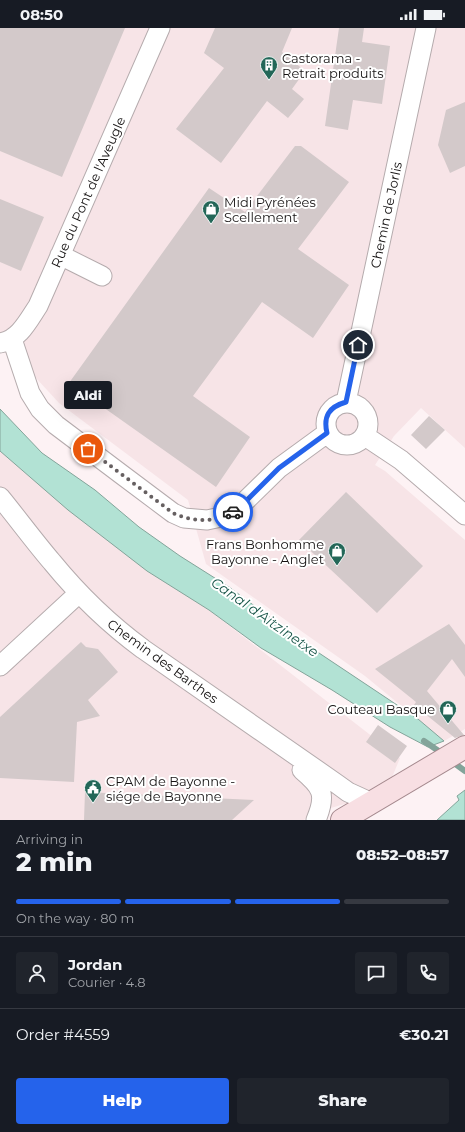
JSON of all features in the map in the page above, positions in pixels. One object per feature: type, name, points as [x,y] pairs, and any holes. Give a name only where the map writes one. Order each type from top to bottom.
[{"type":"main road","points":[[342,820],[465,747]]},
{"type":"main road","points":[[359,820],[372,803]]},
{"type":"street","name":"Rue du Pont de l'Aveugle","points":[[6,341],[26,324],[38,306],[160,28]]},
{"type":"street","name":"Chemin de Jorlis","points":[[346,402],[426,28]]},
{"type":"street","points":[[60,255],[102,276]]},
{"type":"street","points":[[6,341],[30,393],[40,409],[56,425],[173,513],[184,518],[207,520],[226,516],[241,505],[279,468],[327,433]]},
{"type":"street","points":[[346,402],[354,404],[362,409],[367,417],[368,427],[365,436],[360,442],[345,446],[338,444],[332,439],[327,433],[325,425],[326,417],[331,410],[337,405],[346,402]]},
{"type":"street","points":[[365,436],[401,460],[465,515]]},
{"type":"street","name":"Chemin des Barthes","points":[[0,497],[51,562],[79,593],[100,615],[129,639],[348,792],[372,803]]},
{"type":"street","points":[[0,666],[79,593]]},
{"type":"street","name":"Chemin des Barthes","points":[[255,727],[274,748],[308,775],[320,787],[322,800],[316,820]]},
{"type":"shaded area","points":[[0,28],[465,28],[465,448],[421,408],[394,436],[375,465],[385,471],[465,540],[465,729],[444,741],[365,676],[206,564],[188,500],[59,403],[0,339]]},
{"type":"shaded area","points":[[0,448],[400,758],[386,792],[310,814],[304,820],[0,820]]},
{"type":"water","points":[[0,409],[42,453],[95,490],[139,527],[180,556],[229,587],[310,647],[418,719],[444,741],[428,747],[390,727],[332,690],[261,648],[209,610],[147,571],[68,510],[0,451]]},
{"type":"water","points":[[465,790],[465,820],[437,820],[459,800],[457,796]]},
{"type":"building","points":[[0,28],[125,28],[62,177],[0,151]]},
{"type":"building","points":[[215,28],[292,28],[282,52],[305,71],[292,89],[304,99],[288,118],[267,101],[221,163],[176,129],[224,68],[204,53]]},
{"type":"building","points":[[339,28],[364,28],[362,42],[390,46],[382,104],[353,100],[348,130],[325,126]]},
{"type":"building","points":[[465,102],[465,166],[450,173],[438,145],[446,110]]},
{"type":"building","points":[[295,146],[301,146],[349,182],[298,249],[349,285],[313,338],[262,302],[193,396],[250,437],[216,487],[69,383],[209,188],[245,212]]},
{"type":"building","points":[[0,199],[44,217],[21,271],[0,262]]},
{"type":"building","points":[[429,416],[445,430],[426,449],[411,435]]},
{"type":"building","points":[[346,492],[423,566],[377,613],[299,540]]},
{"type":"building","points":[[449,624],[465,645],[465,677],[452,659],[427,691],[464,735],[455,738],[414,705],[416,702],[375,669]]},
{"type":"building","points":[[81,642],[86,647],[98,649],[118,672],[88,700],[100,716],[77,722],[74,782],[0,778],[0,717]]},
{"type":"building","points":[[378,725],[407,746],[395,763],[366,742]]},
{"type":"building","points":[[85,792],[254,800],[232,820],[84,820]]},
{"type":"waterway","name":"Canal d'Aitzinetxe","points":[[424,741],[443,754]]},
{"type":"waterway","name":"Canal d'Aitzinetxe","points":[[450,760],[465,771]]},
{"type":"way so far","points":[[88,449],[173,513],[184,518],[196,520],[217,519],[233,512]]},
{"type":"place","name":"Castorama - Retrait produits","points":[[269,80]]},
{"type":"place","name":"Midi Pyrénées Scellement","points":[[211,224]]},
{"type":"place","name":"Aldi","points":[[88,449]]},
{"type":"place","name":"Frans Bonhomme Bayonne - Anglet","points":[[337,566]]},
{"type":"place","name":"Couteau Basque","points":[[448,724]]},
{"type":"place","name":"CPAM de Bayonne - siége de Bayonne","points":[[93,803]]},
{"type":"route","points":[[233,512],[279,468],[327,433],[325,425],[326,417],[337,405],[346,402],[358,345]]}]
